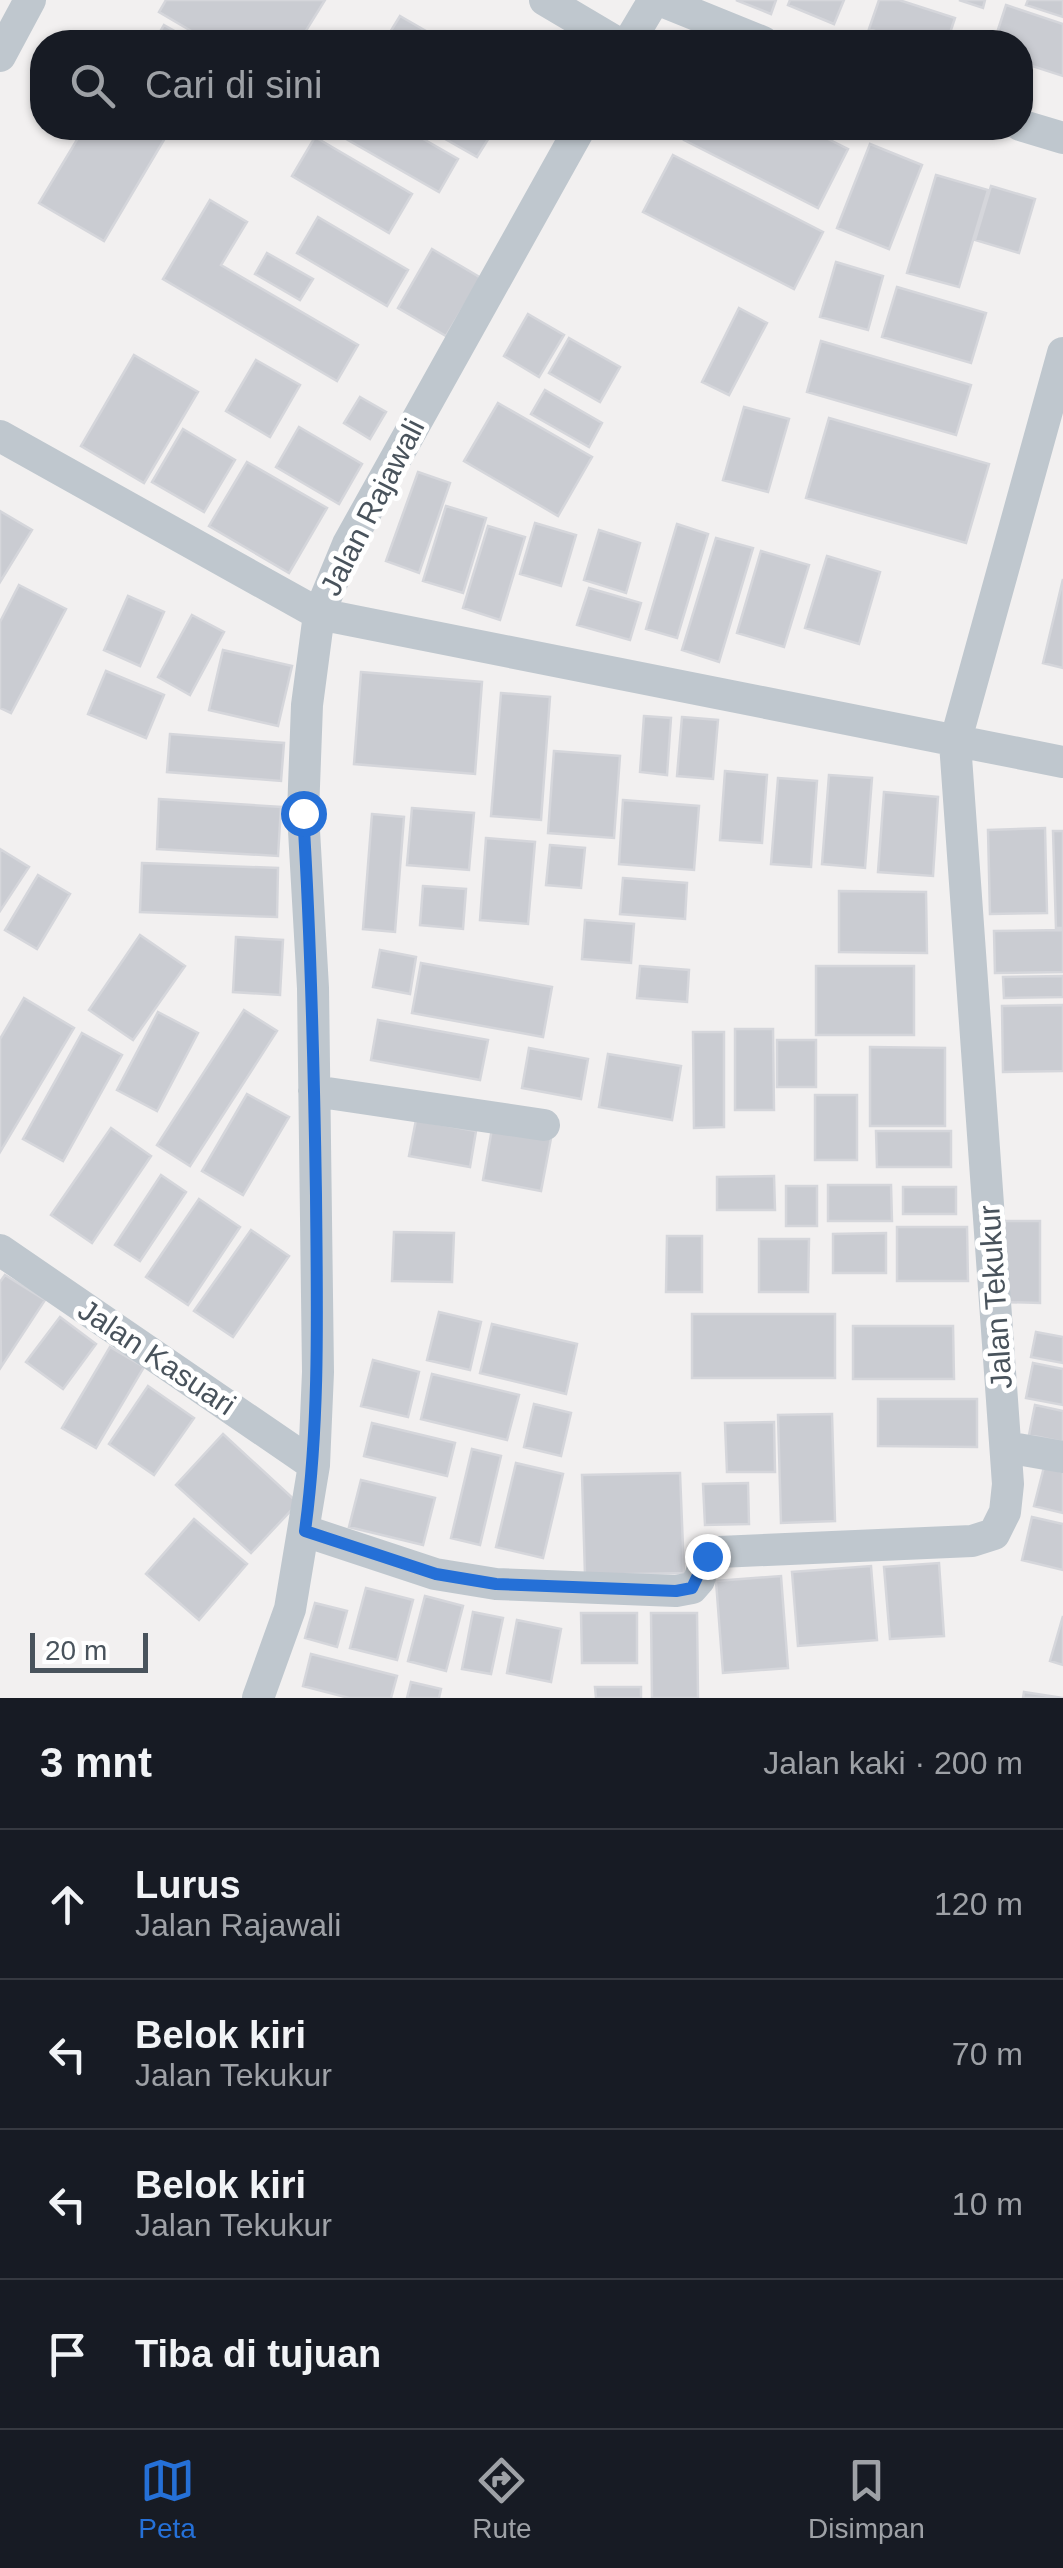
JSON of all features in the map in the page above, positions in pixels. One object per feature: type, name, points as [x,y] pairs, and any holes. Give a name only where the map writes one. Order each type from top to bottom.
[{"type":"street","points":[[0,56],[30,0]]},
{"type":"street","points":[[544,0],[595,30]]},
{"type":"street","points":[[637,30],[657,0],[733,30]]},
{"type":"street","points":[[1033,129],[1063,138]]},
{"type":"street","name":"Jalan Rajawali","points":[[258,1698],[290,1610],[314,1464],[318,1372],[314,988],[303,813],[307,706],[319,614],[348,544],[573,140]]},
{"type":"street","name":"Jalan Tekukur","points":[[305,1531],[436,1574],[496,1584],[676,1591],[692,1588],[707,1556],[719,1552],[972,1541],[994,1534],[1006,1512],[1008,1484],[955,743],[1063,353]]},
{"type":"street","points":[[0,436],[319,614],[1063,762]]},
{"type":"street","points":[[314,1091],[544,1125]]},
{"type":"street","name":"Jalan Kasuari","points":[[0,1250],[314,1464]]},
{"type":"street","points":[[1006,1446],[1063,1457]]},
{"type":"building","points":[[166,0],[325,0],[306,30],[190,30],[159,12]]},
{"type":"building","points":[[736,0],[776,0],[771,14]]},
{"type":"building","points":[[790,0],[844,0],[834,24],[788,5]]},
{"type":"building","points":[[879,0],[899,0],[955,18],[951,30],[869,29]]},
{"type":"building","points":[[959,0],[985,0],[983,8]]},
{"type":"building","points":[[1028,0],[1063,0],[1063,17],[1026,5]]},
{"type":"building","points":[[1006,5],[1063,24],[1063,76],[1033,66],[1033,30],[998,30]]},
{"type":"building","points":[[400,16],[424,30],[391,30]]},
{"type":"building","points":[[77,140],[164,140],[104,241],[39,203]]},
{"type":"building","points":[[313,140],[320,140],[412,194],[389,233],[292,176]]},
{"type":"building","points":[[348,140],[425,140],[458,159],[439,192]]},
{"type":"building","points":[[447,140],[488,140],[477,157]]},
{"type":"building","points":[[684,140],[830,140],[848,149],[818,208]]},
{"type":"building","points":[[870,144],[922,165],[889,249],[837,228]]},
{"type":"building","points":[[673,155],[823,232],[794,289],[643,212]]},
{"type":"building","points":[[936,175],[988,190],[959,287],[907,273]]},
{"type":"building","points":[[991,186],[1035,199],[1019,253],[975,240]]},
{"type":"building","points":[[210,200],[247,222],[221,265],[358,345],[337,381],[163,279]]},
{"type":"building","points":[[318,217],[408,270],[387,306],[297,253]]},
{"type":"building","points":[[432,249],[481,278],[446,336],[398,308]]},
{"type":"building","points":[[267,253],[313,279],[300,300],[255,274]]},
{"type":"building","points":[[836,262],[883,276],[868,330],[820,317]]},
{"type":"building","points":[[897,287],[986,313],[971,363],[882,337]]},
{"type":"building","points":[[739,308],[767,323],[729,395],[702,382]]},
{"type":"building","points":[[528,314],[564,335],[539,377],[504,356]]},
{"type":"building","points":[[569,338],[620,367],[600,402],[549,373]]},
{"type":"building","points":[[821,341],[971,385],[956,435],[807,392]]},
{"type":"building","points":[[134,355],[198,392],[144,483],[81,446]]},
{"type":"building","points":[[256,360],[300,385],[270,437],[226,411]]},
{"type":"building","points":[[545,390],[602,423],[589,447],[531,414]]},
{"type":"building","points":[[360,397],[386,412],[370,439],[344,423]]},
{"type":"building","points":[[498,403],[592,457],[558,516],[464,461]]},
{"type":"building","points":[[744,407],[789,419],[768,492],[723,480]]},
{"type":"building","points":[[829,418],[989,464],[966,543],[806,498]]},
{"type":"building","points":[[299,427],[362,464],[339,504],[276,467]]},
{"type":"building","points":[[183,429],[235,460],[204,512],[152,482]]},
{"type":"building","points":[[247,462],[327,508],[289,573],[209,526]]},
{"type":"building","points":[[418,472],[450,483],[419,573],[386,561]]},
{"type":"building","points":[[446,506],[486,518],[463,593],[423,581]]},
{"type":"building","points":[[0,511],[32,530],[0,582]]},
{"type":"building","points":[[535,523],[576,535],[561,586],[520,574]]},
{"type":"building","points":[[677,524],[708,534],[677,638],[646,629]]},
{"type":"building","points":[[488,526],[525,537],[500,620],[463,608]]},
{"type":"building","points":[[599,530],[640,543],[626,593],[584,580]]},
{"type":"building","points":[[716,538],[753,548],[719,662],[682,650]]},
{"type":"building","points":[[761,551],[809,565],[784,647],[737,633]]},
{"type":"building","points":[[827,556],[880,572],[859,644],[805,628]]},
{"type":"building","points":[[1063,579],[1063,668],[1043,663]]},
{"type":"building","points":[[19,585],[66,609],[11,713],[0,708],[0,622]]},
{"type":"building","points":[[589,588],[641,603],[630,640],[577,625]]},
{"type":"building","points":[[128,596],[164,612],[140,666],[104,650]]},
{"type":"building","points":[[192,615],[224,632],[190,695],[158,677]]},
{"type":"building","points":[[223,650],[292,666],[278,726],[209,710]]},
{"type":"building","points":[[106,671],[164,695],[146,738],[88,714]]},
{"type":"building","points":[[361,672],[482,682],[475,774],[354,764]]},
{"type":"building","points":[[501,693],[550,697],[541,820],[491,816]]},
{"type":"building","points":[[644,716],[671,718],[667,775],[640,772]]},
{"type":"building","points":[[682,717],[718,720],[713,779],[677,776]]},
{"type":"building","points":[[170,734],[284,743],[281,781],[167,772]]},
{"type":"building","points":[[554,751],[620,756],[614,838],[548,833]]},
{"type":"building","points":[[725,771],[767,775],[762,843],[720,840]]},
{"type":"building","points":[[829,775],[872,778],[865,868],[822,864]]},
{"type":"building","points":[[778,778],[817,781],[811,867],[771,864]]},
{"type":"building","points":[[884,792],[938,797],[933,876],[878,872]]},
{"type":"building","points":[[159,799],[281,807],[278,856],[157,849]]},
{"type":"building","points":[[623,800],[699,806],[694,870],[619,864]]},
{"type":"building","points":[[412,808],[474,813],[469,870],[407,865]]},
{"type":"building","points":[[372,814],[404,817],[395,932],[363,929]]},
{"type":"building","points":[[1045,828],[1047,913],[990,914],[988,830]]},
{"type":"building","points":[[1053,831],[1063,831],[1063,928],[1056,928]]},
{"type":"building","points":[[486,838],[535,842],[528,924],[480,920]]},
{"type":"building","points":[[550,845],[585,848],[581,888],[546,885]]},
{"type":"building","points":[[0,849],[29,867],[0,911]]},
{"type":"building","points":[[142,863],[278,868],[277,917],[140,912]]},
{"type":"building","points":[[38,875],[70,894],[37,949],[5,930]]},
{"type":"building","points":[[623,878],[687,883],[685,919],[620,914]]},
{"type":"building","points":[[423,886],[466,889],[463,929],[420,925]]},
{"type":"building","points":[[839,891],[926,892],[927,953],[839,952]]},
{"type":"building","points":[[585,920],[634,924],[631,963],[582,959]]},
{"type":"building","points":[[1063,930],[1063,972],[995,973],[994,931]]},
{"type":"building","points":[[140,935],[185,966],[133,1040],[89,1010]]},
{"type":"building","points":[[236,937],[283,940],[280,995],[233,992]]},
{"type":"building","points":[[380,950],[416,957],[410,994],[373,987]]},
{"type":"building","points":[[421,963],[552,987],[543,1037],[412,1013]]},
{"type":"building","points":[[640,966],[689,970],[687,1002],[637,998]]},
{"type":"building","points":[[816,966],[914,966],[914,1035],[816,1035]]},
{"type":"building","points":[[1063,976],[1063,997],[1004,998],[1003,977]]},
{"type":"building","points":[[24,998],[74,1028],[0,1152],[0,1039]]},
{"type":"building","points":[[1063,1005],[1063,1071],[1003,1072],[1002,1006]]},
{"type":"building","points":[[244,1010],[277,1031],[190,1166],[157,1145]]},
{"type":"building","points":[[158,1012],[198,1033],[157,1111],[117,1090]]},
{"type":"building","points":[[378,1020],[488,1040],[480,1080],[371,1060]]},
{"type":"building","points":[[735,1029],[773,1029],[774,1110],[735,1110]]},
{"type":"building","points":[[693,1032],[724,1032],[724,1127],[694,1128]]},
{"type":"building","points":[[82,1033],[122,1055],[63,1161],[23,1139]]},
{"type":"building","points":[[777,1040],[816,1040],[816,1087],[777,1087]]},
{"type":"building","points":[[870,1047],[945,1048],[945,1126],[870,1126]]},
{"type":"building","points":[[529,1048],[588,1059],[581,1099],[522,1088]]},
{"type":"building","points":[[608,1054],[681,1066],[672,1120],[599,1107]]},
{"type":"building","points":[[247,1094],[289,1117],[243,1195],[202,1171]]},
{"type":"building","points":[[815,1095],[857,1095],[857,1160],[815,1160]]},
{"type":"building","points":[[416,1120],[476,1131],[470,1167],[409,1156]]},
{"type":"building","points":[[493,1123],[552,1133],[541,1191],[483,1180]]},
{"type":"building","points":[[111,1128],[151,1156],[92,1243],[51,1215]]},
{"type":"building","points":[[876,1131],[951,1131],[951,1167],[877,1167]]},
{"type":"building","points":[[161,1175],[186,1192],[140,1261],[115,1245]]},
{"type":"building","points":[[774,1176],[775,1210],[717,1210],[717,1177]]},
{"type":"building","points":[[828,1185],[891,1185],[892,1221],[828,1221]]},
{"type":"building","points":[[786,1186],[817,1186],[817,1226],[786,1226]]},
{"type":"building","points":[[903,1187],[956,1187],[956,1214],[903,1214]]},
{"type":"building","points":[[199,1199],[240,1227],[188,1305],[146,1277]]},
{"type":"building","points":[[1002,1221],[1040,1221],[1040,1303],[1002,1302]]},
{"type":"building","points":[[897,1227],[967,1227],[968,1281],[897,1281]]},
{"type":"building","points":[[251,1230],[289,1256],[233,1337],[194,1311]]},
{"type":"building","points":[[394,1232],[454,1233],[452,1282],[392,1281]]},
{"type":"building","points":[[886,1233],[886,1273],[833,1273],[833,1234]]},
{"type":"building","points":[[667,1236],[702,1236],[702,1292],[666,1292]]},
{"type":"building","points":[[759,1239],[809,1239],[808,1292],[759,1292]]},
{"type":"building","points":[[5,1275],[45,1300],[1,1367],[0,1282]]},
{"type":"building","points":[[439,1312],[481,1322],[470,1370],[427,1360]]},
{"type":"building","points":[[692,1314],[835,1314],[835,1378],[692,1378]]},
{"type":"building","points":[[60,1317],[96,1344],[63,1389],[26,1362]]},
{"type":"building","points":[[492,1324],[577,1344],[566,1394],[480,1373]]},
{"type":"building","points":[[853,1326],[953,1326],[954,1379],[853,1379]]},
{"type":"building","points":[[1036,1332],[1063,1337],[1063,1363],[1031,1357]]},
{"type":"building","points":[[110,1347],[144,1367],[96,1448],[62,1428]]},
{"type":"building","points":[[373,1360],[419,1372],[408,1417],[361,1406]]},
{"type":"building","points":[[1033,1363],[1063,1369],[1063,1405],[1026,1398]]},
{"type":"building","points":[[432,1374],[519,1395],[507,1440],[421,1419]]},
{"type":"building","points":[[148,1386],[194,1418],[154,1475],[109,1444]]},
{"type":"building","points":[[878,1399],[977,1399],[977,1447],[878,1446]]},
{"type":"building","points":[[534,1404],[571,1413],[561,1456],[524,1447]]},
{"type":"building","points":[[1035,1405],[1063,1411],[1063,1442],[1029,1435]]},
{"type":"building","points":[[832,1414],[835,1521],[781,1523],[778,1415]]},
{"type":"building","points":[[774,1422],[775,1472],[727,1472],[725,1423]]},
{"type":"building","points":[[372,1423],[455,1443],[447,1476],[364,1456]]},
{"type":"building","points":[[223,1434],[298,1503],[251,1553],[176,1485]]},
{"type":"building","points":[[472,1449],[501,1456],[480,1545],[451,1538]]},
{"type":"building","points":[[516,1463],[563,1474],[543,1558],[496,1547]]},
{"type":"building","points":[[1044,1467],[1063,1472],[1063,1513],[1034,1506]]},
{"type":"building","points":[[680,1473],[684,1573],[585,1575],[582,1475]]},
{"type":"building","points":[[361,1480],[435,1498],[423,1545],[349,1527]]},
{"type":"building","points":[[748,1483],[749,1524],[705,1525],[703,1484]]},
{"type":"building","points":[[1032,1517],[1063,1524],[1063,1570],[1022,1560]]},
{"type":"building","points":[[194,1519],[247,1564],[199,1620],[146,1574]]},
{"type":"building","points":[[939,1563],[944,1636],[890,1639],[884,1567]]},
{"type":"building","points":[[871,1566],[877,1640],[798,1646],[792,1572]]},
{"type":"building","points":[[781,1576],[788,1668],[723,1673],[716,1581]]},
{"type":"building","points":[[366,1588],[413,1600],[397,1660],[350,1648]]},
{"type":"building","points":[[425,1596],[463,1606],[446,1671],[408,1661]]},
{"type":"building","points":[[315,1603],[347,1611],[337,1647],[305,1638]]},
{"type":"building","points":[[473,1612],[503,1618],[491,1674],[462,1669]]},
{"type":"building","points":[[581,1613],[637,1613],[637,1663],[582,1663]]},
{"type":"building","points":[[651,1613],[697,1613],[698,1698],[652,1698]]},
{"type":"building","points":[[1063,1616],[1063,1665],[1050,1661]]},
{"type":"building","points":[[517,1620],[561,1629],[551,1682],[507,1673]]},
{"type":"building","points":[[311,1654],[397,1676],[391,1698],[349,1698],[303,1686]]},
{"type":"building","points":[[411,1682],[441,1689],[439,1698],[407,1698]]},
{"type":"building","points":[[595,1687],[641,1687],[641,1698],[596,1698]]},
{"type":"building","points":[[1024,1692],[1063,1698],[1023,1698]]},
{"type":"route","points":[[303,813],[314,988],[318,1372],[314,1464],[305,1531],[436,1574],[496,1584],[676,1591],[692,1588],[707,1556]]}]
